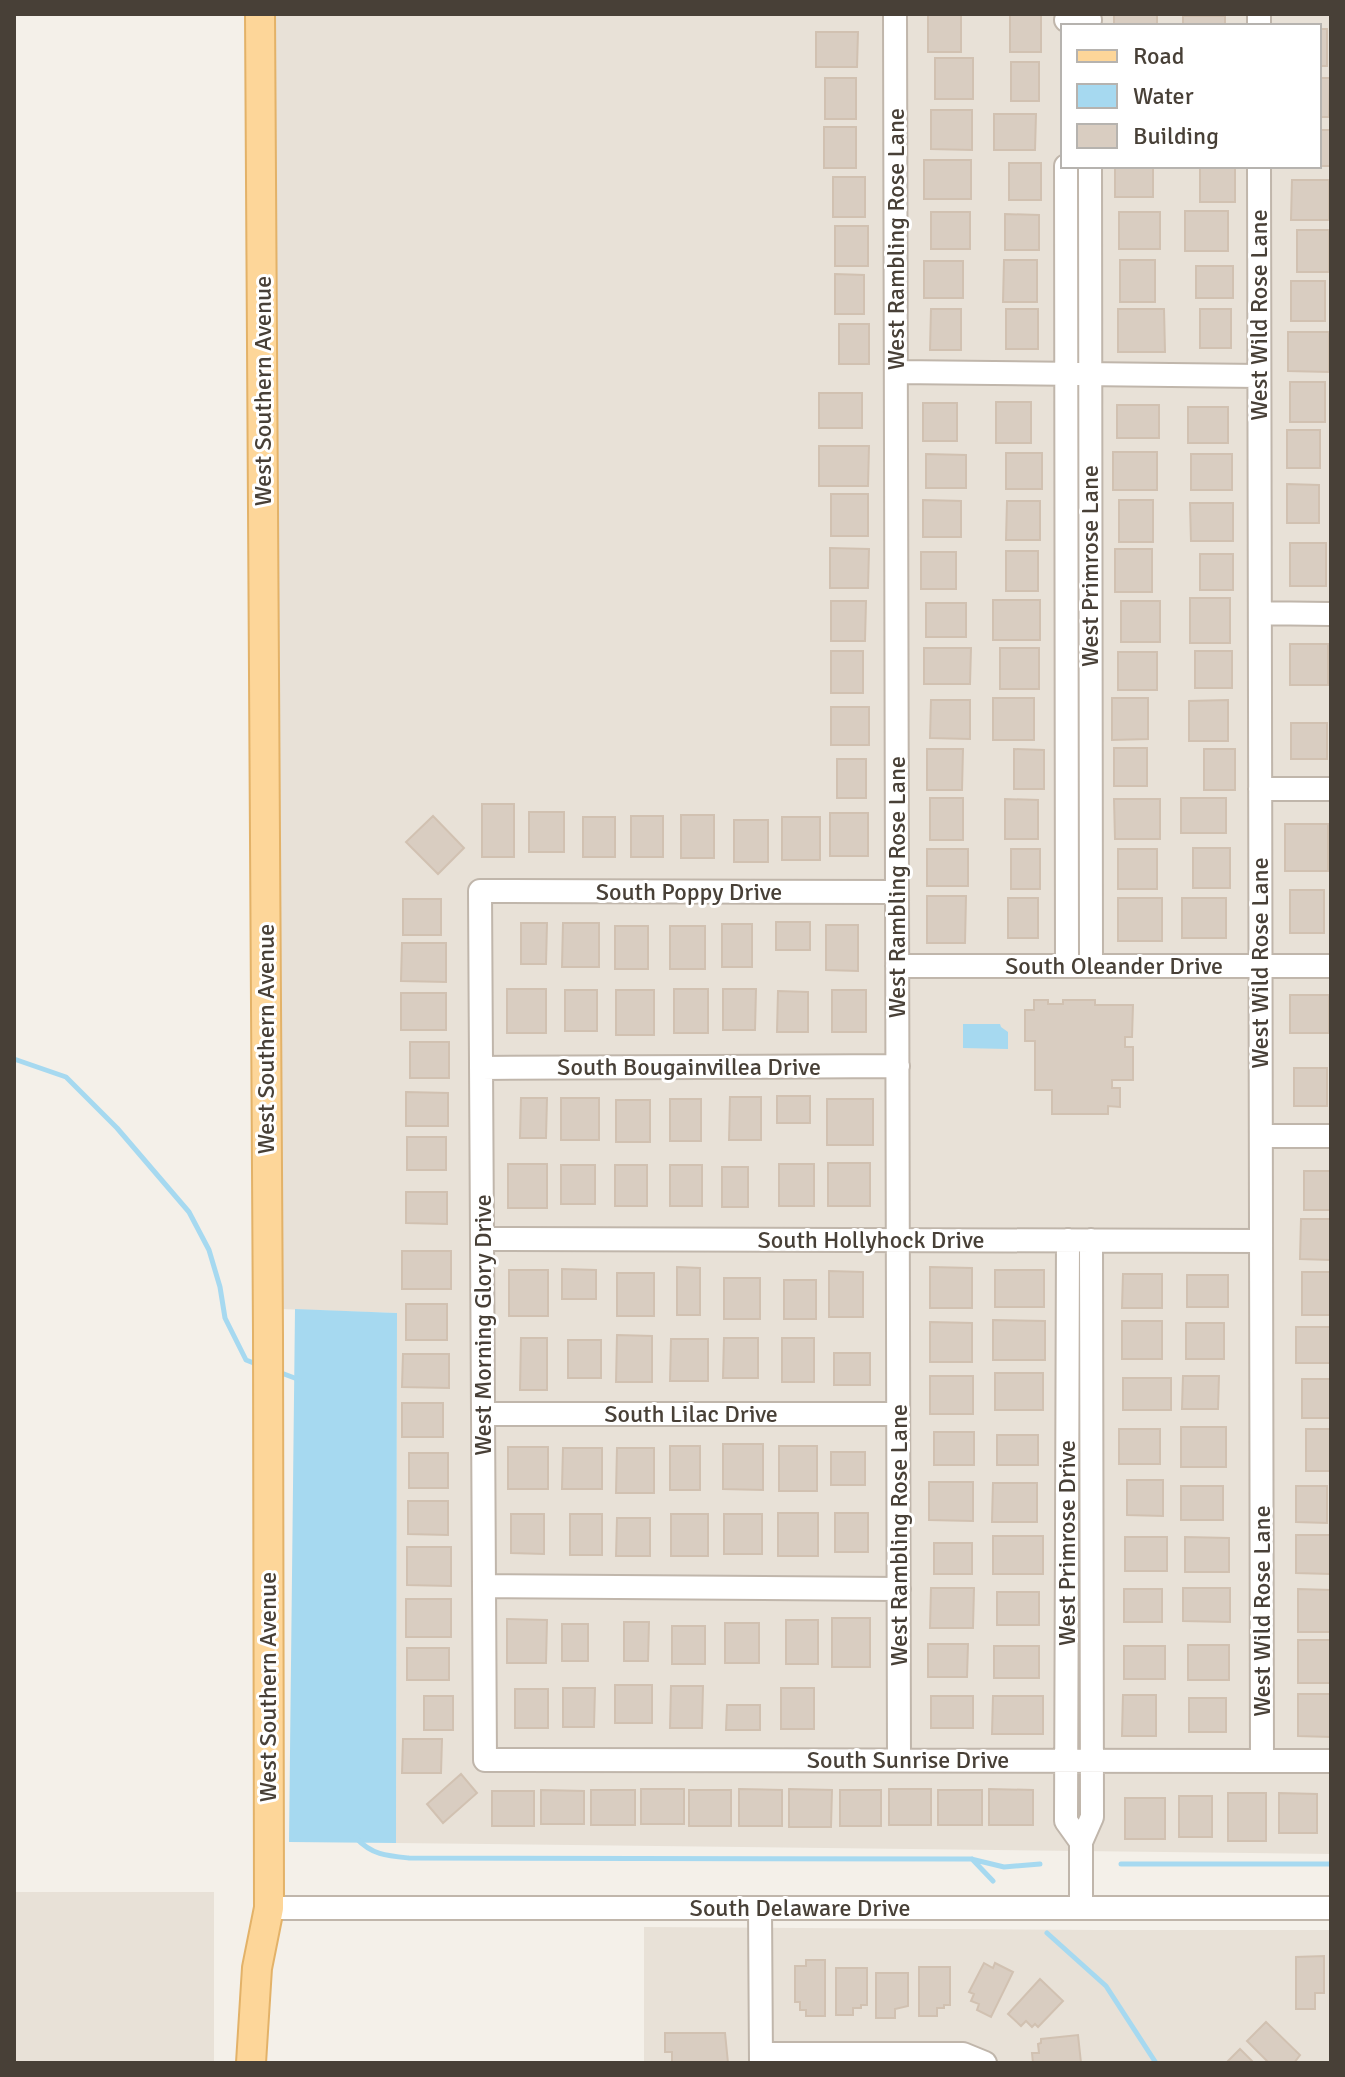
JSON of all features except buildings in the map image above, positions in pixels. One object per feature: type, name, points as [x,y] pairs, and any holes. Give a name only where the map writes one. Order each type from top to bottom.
[{"type":"main road","name":"West Southern Avenue","points":[[251,2063],[257,1968],[269,1908],[260,14]]},
{"type":"street","name":"West Rambling Rose Lane","points":[[895,14],[899,1760]]},
{"type":"street","points":[[1066,20],[1090,20]]},
{"type":"street","name":"West Wild Rose Lane","points":[[1259,168],[1262,1761]]},
{"type":"street","points":[[1066,172],[1090,172]]},
{"type":"street","name":"West Primrose Lane","points":[[1066,172],[1067,966]]},
{"type":"street","name":"West Primrose Lane","points":[[1090,172],[1091,966]]},
{"type":"street","points":[[896,372],[1259,376]]},
{"type":"street","points":[[1067,583],[1090,583]]},
{"type":"street","points":[[1260,613],[1331,614]]},
{"type":"street","points":[[1067,756],[1090,756]]},
{"type":"street","points":[[1260,789],[1331,789]]},
{"type":"street","name":"South Poppy Drive","points":[[480,891],[897,892]]},
{"type":"street","name":"West Morning Glory Drive","points":[[480,891],[485,1760]]},
{"type":"street","name":"South Oleander Drive","points":[[897,966],[1331,966]]},
{"type":"street","name":"South Bougainvillea Drive","points":[[481,1068],[898,1066]]},
{"type":"street","points":[[1261,1136],[1331,1136]]},
{"type":"street","name":"South Hollyhock Drive","points":[[482,1239],[1261,1241]]},
{"type":"street","name":"West Primrose Drive","points":[[1079,1240],[1066,1821],[1081,1842]]},
{"type":"street","name":"West Primrose Drive","points":[[1070,1908],[1081,1842],[1092,1817],[1079,1240]]},
{"type":"street","name":"South Lilac Drive","points":[[483,1414],[898,1414]]},
{"type":"street","points":[[484,1586],[899,1589]]},
{"type":"street","name":"South Sunrise Drive","points":[[485,1760],[1331,1761]]},
{"type":"street","name":"South Delaware Drive","points":[[269,1908],[1331,1908]]},
{"type":"street","points":[[760,1908],[761,2059],[963,2054],[985,2062]]},
{"type":"shaded area","points":[[275,14],[1331,14],[1331,1854],[396,1843],[397,1313],[280,1309]]},
{"type":"shaded area","points":[[14,1892],[214,1892],[214,2063],[14,2063]]},
{"type":"shaded area","points":[[644,1927],[1331,1930],[1331,2063],[644,2063]]},
{"type":"water","points":[[963,1024],[1000,1024],[1008,1032],[1008,1049],[963,1048]]},
{"type":"water","points":[[295,1309],[397,1313],[396,1843],[289,1842]]},
{"type":"waterway","points":[[14,1059],[66,1077],[117,1128],[189,1212],[209,1250],[225,1318],[246,1360],[259,1365]]},
{"type":"waterway","points":[[276,1371],[300,1380]]},
{"type":"waterway","points":[[356,1838],[374,1851],[409,1858],[971,1859],[1004,1867],[1040,1864]]},
{"type":"waterway","points":[[972,1859],[993,1881]]},
{"type":"waterway","points":[[1121,1864],[1331,1864]]},
{"type":"waterway","points":[[1047,1933],[1106,1986],[1156,2063]]}]
